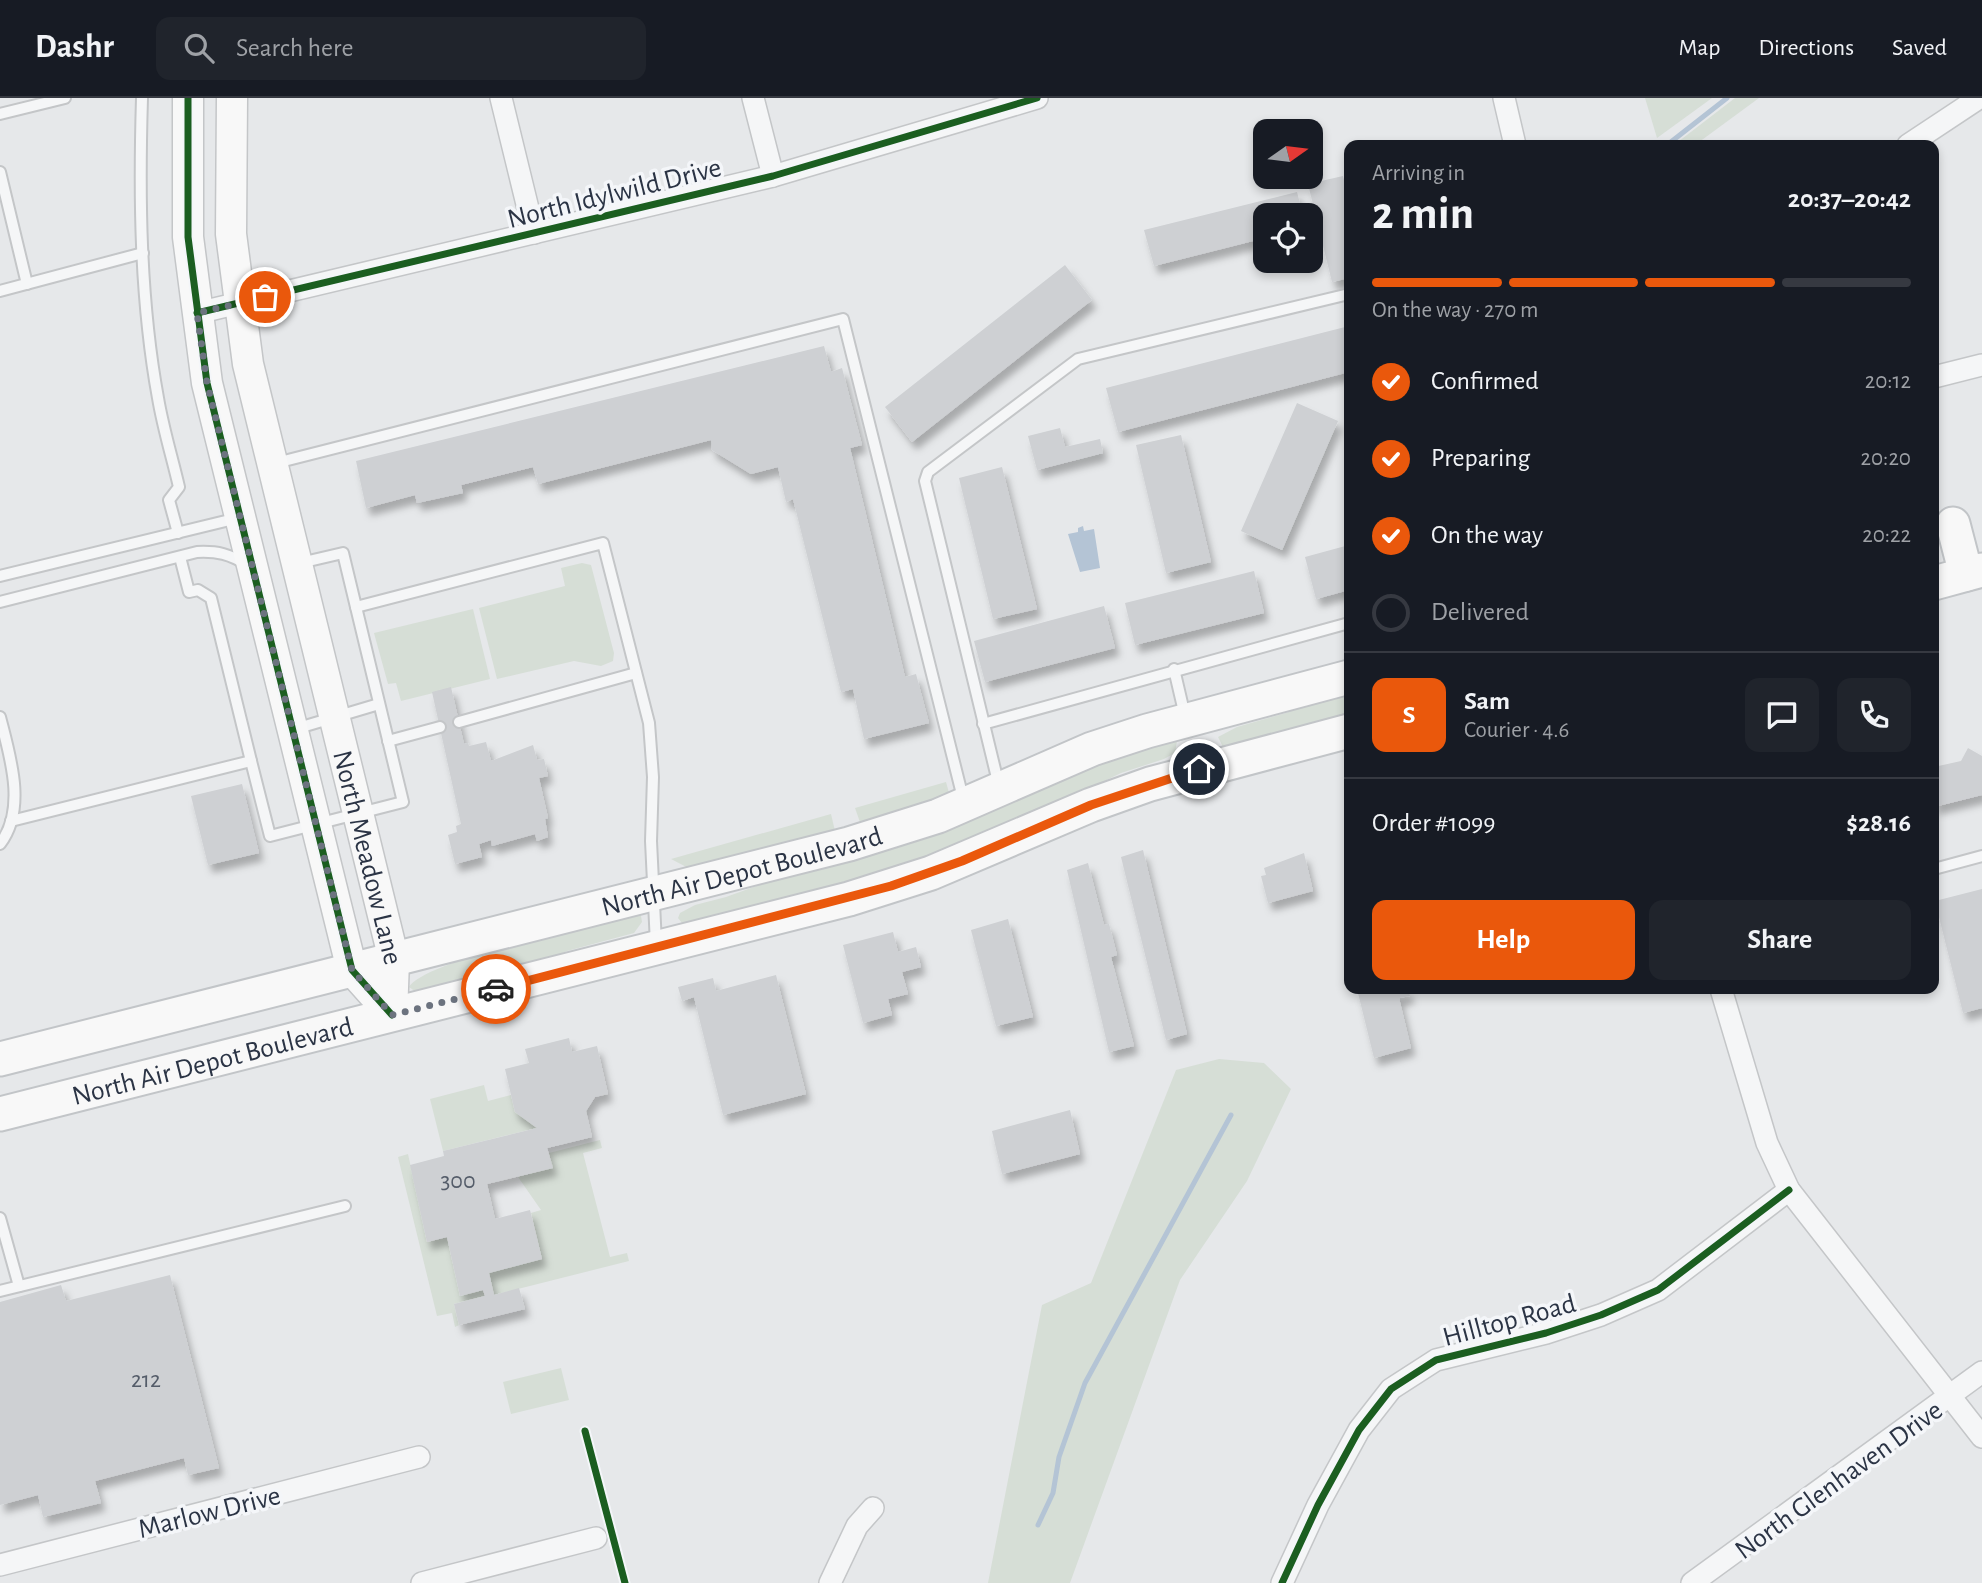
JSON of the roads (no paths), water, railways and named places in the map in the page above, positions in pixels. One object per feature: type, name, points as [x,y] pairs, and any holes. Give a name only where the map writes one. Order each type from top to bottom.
[{"type":"main road","points":[[1939,582],[1974,572],[1956,523]]},
{"type":"main road","name":"North Air Depot Boulevard","points":[[0,1059],[849,844],[965,805],[1092,749],[1186,719],[1344,678]]},
{"type":"main road","points":[[1186,719],[1199,769]]},
{"type":"main road","name":"North Air Depot Boulevard","points":[[0,1114],[656,948],[901,883],[962,861],[1091,805],[1199,769],[1344,732]]},
{"type":"street","name":"North Meadow Lane","points":[[188,98],[188,237],[207,383],[352,970],[392,1015]]},
{"type":"street","name":"North Meadow Lane","points":[[232,98],[230,234],[237,303],[271,464],[394,960],[392,1015]]},
{"type":"street","points":[[500,98],[534,233]]},
{"type":"street","points":[[754,98],[773,176]]},
{"type":"street","name":"North Idylwild Drive","points":[[197,313],[773,176],[1001,104],[1037,98]]},
{"type":"street","points":[[1504,98],[1514,140]]},
{"type":"street","points":[[1916,140],[1979,98]]},
{"type":"street","points":[[1939,376],[1982,365]]},
{"type":"street","points":[[240,517],[295,559]]},
{"type":"street","points":[[1722,994],[1767,1143],[1789,1190],[1982,1437]]},
{"type":"street","name":"Hilltop Road","points":[[1282,1583],[1318,1505],[1359,1430],[1391,1389],[1436,1360],[1546,1333],[1601,1315],[1658,1290],[1789,1190]]},
{"type":"street","name":"North Glenhaven Drive","points":[[1692,1583],[1982,1372]]},
{"type":"street","name":"Marlow Drive","points":[[0,1565],[418,1457]]},
{"type":"street","points":[[830,1583],[857,1526],[873,1508]]},
{"type":"street","points":[[422,1583],[489,1575],[596,1538]]},
{"type":"lane","points":[[0,114],[65,98]]},
{"type":"lane","points":[[142,98],[140,166],[143,253],[158,400],[179,486],[169,500],[178,533]]},
{"type":"lane","points":[[0,172],[27,284]]},
{"type":"lane","points":[[0,291],[143,253]]},
{"type":"lane","points":[[999,789],[925,481],[929,472],[1079,359],[1344,295]]},
{"type":"lane","points":[[271,464],[842,319],[965,805]]},
{"type":"lane","points":[[0,576],[240,517]]},
{"type":"lane","points":[[356,607],[603,544],[649,723],[653,777],[656,948]]},
{"type":"lane","points":[[0,602],[180,557],[215,551],[232,555],[253,568]]},
{"type":"lane","points":[[180,557],[189,592],[198,590],[211,598],[270,836],[403,802],[343,553],[295,559]]},
{"type":"lane","points":[[983,724],[1174,669],[1344,624]]},
{"type":"lane","points":[[1174,669],[1186,719]]},
{"type":"lane","points":[[459,722],[636,673]]},
{"type":"lane","points":[[292,730],[379,704]]},
{"type":"lane","points":[[0,717],[13,768],[11,821],[0,844]]},
{"type":"lane","points":[[388,741],[440,727]]},
{"type":"lane","points":[[11,821],[251,761]]},
{"type":"lane","points":[[1939,868],[1982,856]]},
{"type":"lane","points":[[0,1291],[345,1206]]},
{"type":"lane","points":[[0,1218],[19,1286]]},
{"type":"water","points":[[1083,526],[1084,531],[1094,529],[1100,568],[1080,572],[1068,534],[1078,532],[1078,528]]},
{"type":"waterway","points":[[1673,140],[1727,98]]},
{"type":"waterway","points":[[1038,1525],[1053,1493],[1059,1457],[1085,1383],[1231,1115]]}]
